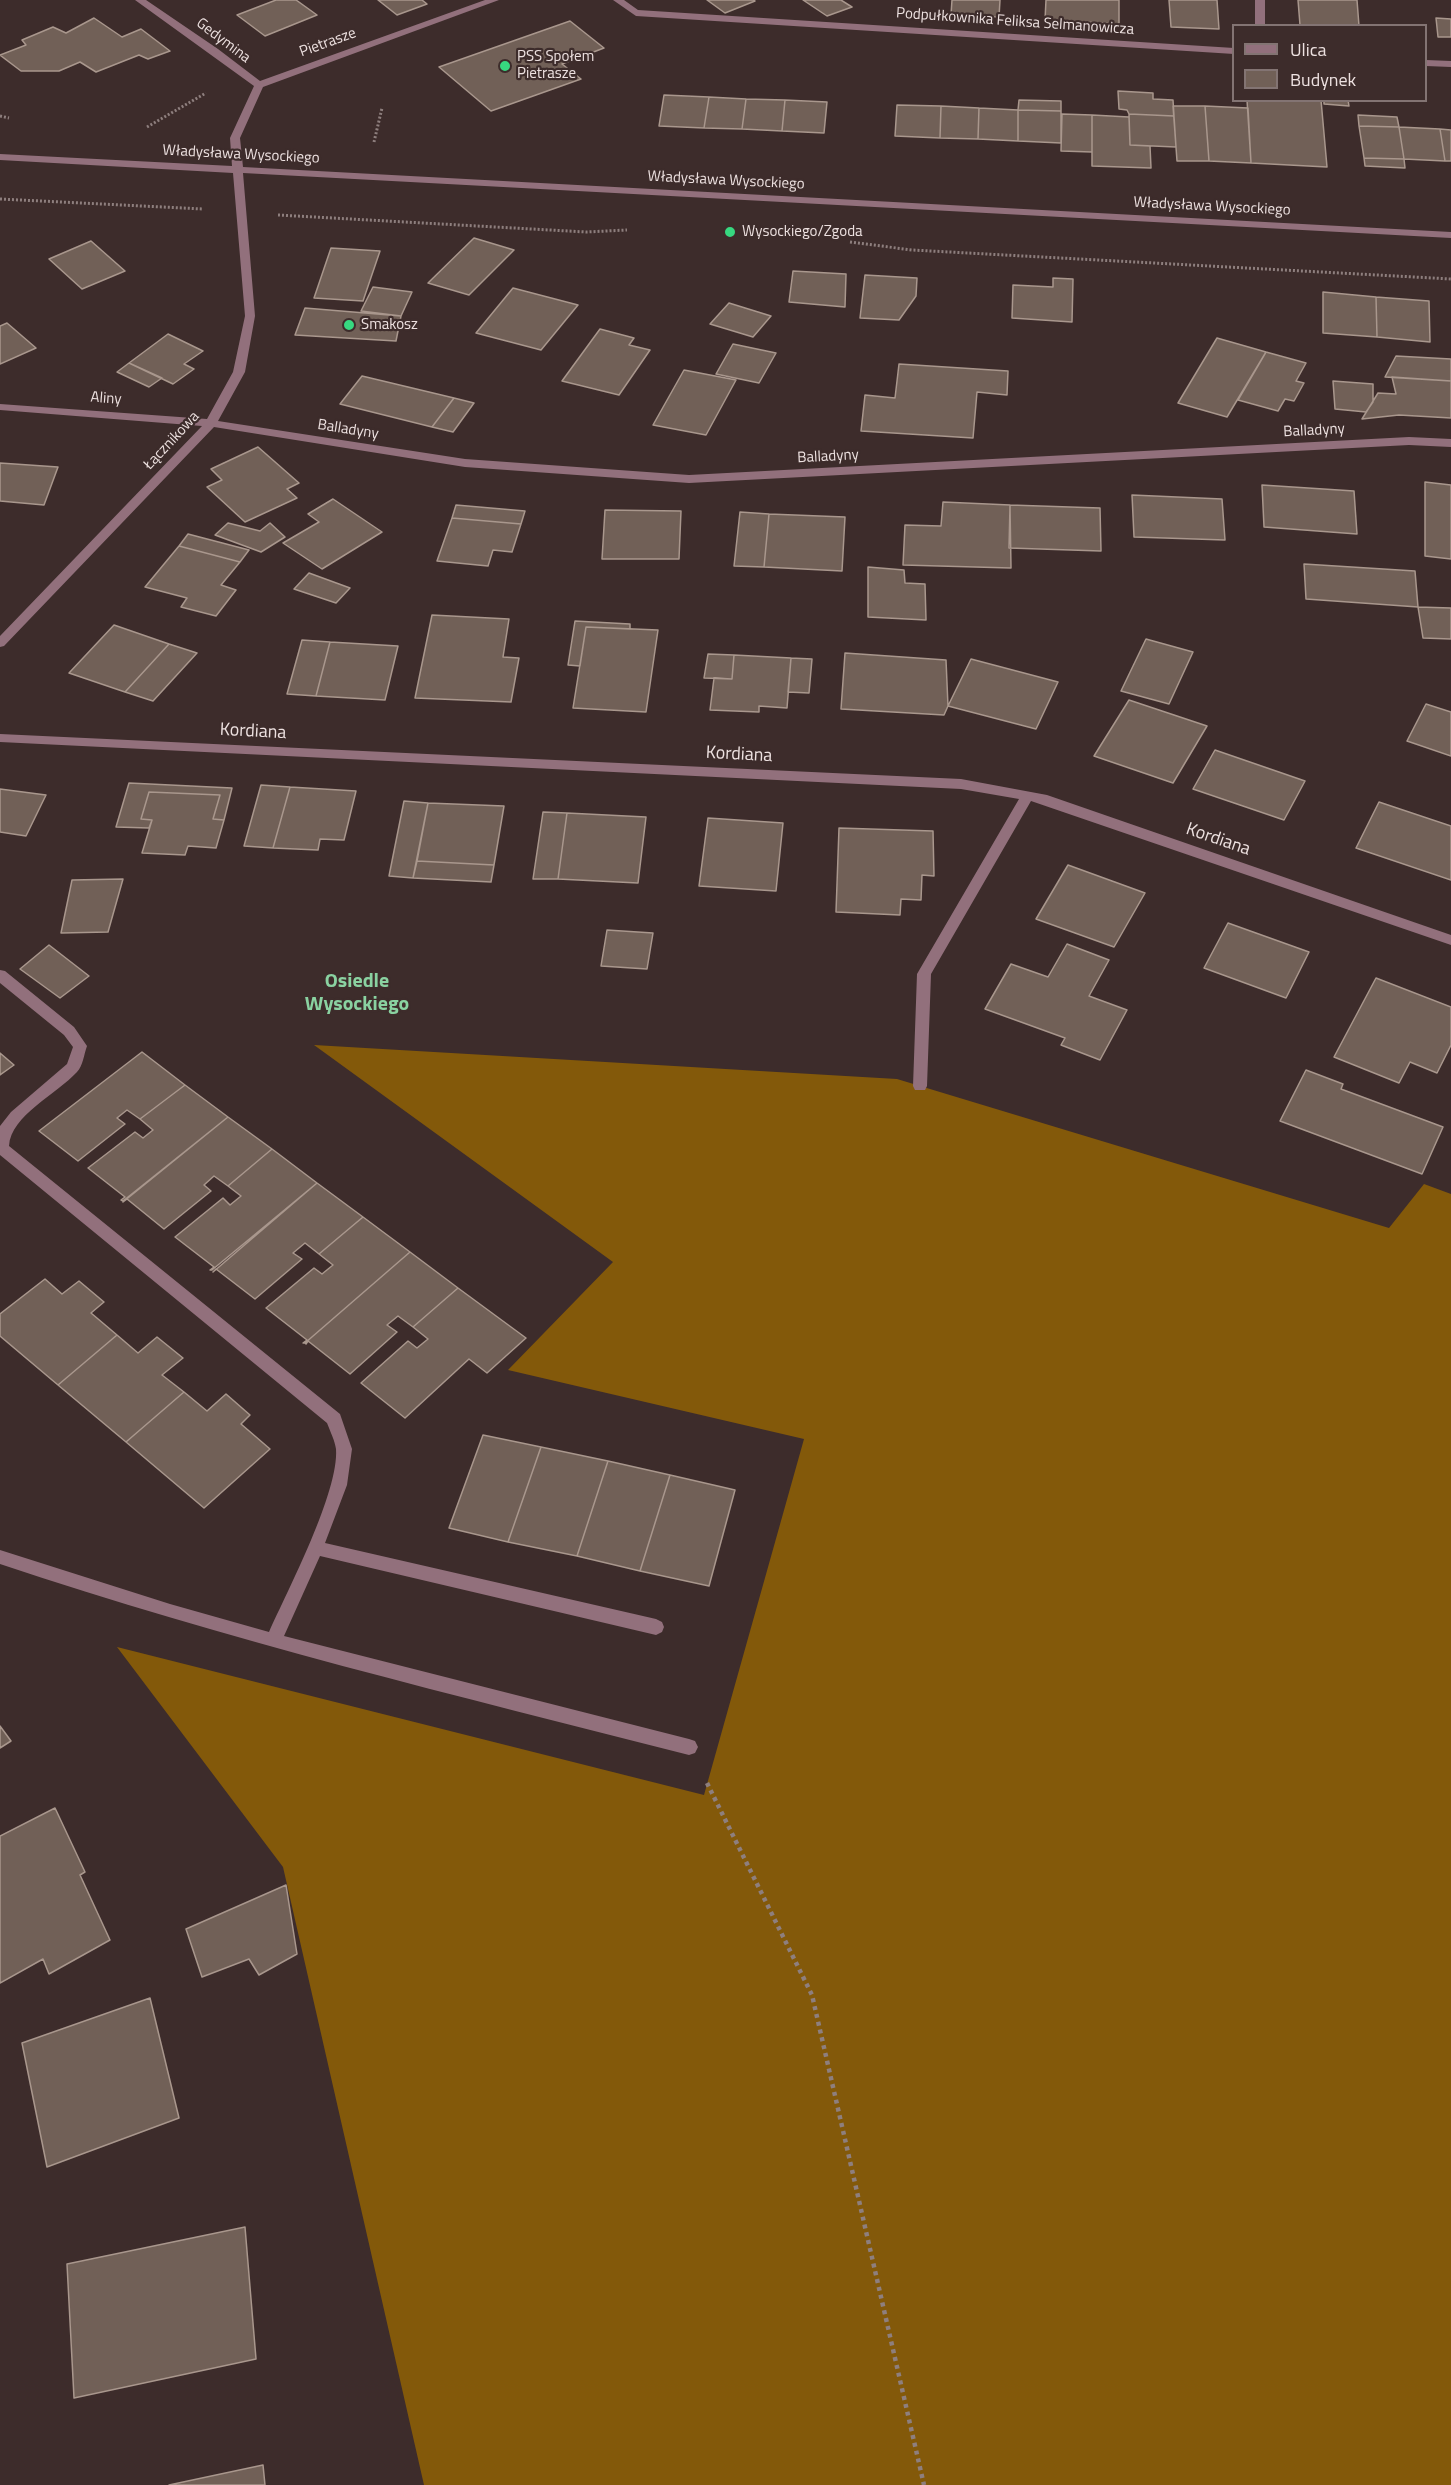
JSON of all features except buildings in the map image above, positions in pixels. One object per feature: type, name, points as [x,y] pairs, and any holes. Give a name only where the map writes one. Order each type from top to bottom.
[{"type":"street","name":"Gedymina","points":[[140,0],[215,51],[259,85]]},
{"type":"street","name":"Pietrasze","points":[[259,85],[494,0]]},
{"type":"street","name":"Podpułkownika Feliksa Selmanowicza","points":[[618,0],[636,13],[1232,51]]},
{"type":"street","points":[[1260,0],[1260,24]]},
{"type":"street","points":[[1427,63],[1451,64]]},
{"type":"street","points":[[237,170],[234,138],[259,85]]},
{"type":"street","name":"Władysława Wysockiego","points":[[0,157],[1451,235]]},
{"type":"street","name":"Łącznikowa","points":[[0,643],[211,423],[239,372],[250,316],[237,170]]},
{"type":"street","name":"Aliny","points":[[0,407],[211,423]]},
{"type":"street","name":"Balladyny","points":[[211,423],[465,463],[689,479],[1409,441],[1451,443]]},
{"type":"street","name":"Kordiana","points":[[0,738],[961,784],[1042,798],[1451,940]]},
{"type":"street","points":[[920,1086],[924,974],[1028,795]]},
{"type":"street","points":[[0,975],[69,1031],[80,1046],[72,1067],[16,1116],[3,1132],[2,1148],[334,1419],[344,1449],[339,1485],[315,1548],[274,1640]]},
{"type":"street","points":[[315,1548],[656,1627]]},
{"type":"street","points":[[0,1557],[74,1583],[274,1640],[689,1747]]},
{"type":"path","points":[[144,129],[206,94]]},
{"type":"path","points":[[373,147],[382,108]]},
{"type":"path","points":[[0,199],[207,210],[241,218],[273,215],[586,232],[632,230]]},
{"type":"path","points":[[846,242],[924,251],[1451,279]]},
{"type":"path","points":[[689,1747],[813,1995],[924,2485]]},
{"type":"shaded area","points":[[314,1045],[897,1079],[1389,1228],[1424,1184],[1451,1194],[1451,2485],[424,2485],[283,1867],[117,1647],[704,1795],[804,1439],[508,1370],[613,1262]]},
{"type":"place","name":"PSS Społem Pietrasze","points":[[505,66]]},
{"type":"place","name":"Wysockiego/Zgoda","points":[[730,232]]},
{"type":"place","name":"Smakosz","points":[[349,325]]},
{"type":"district","name":"Osiedle Wysockiego","points":[[357,994]]}]
